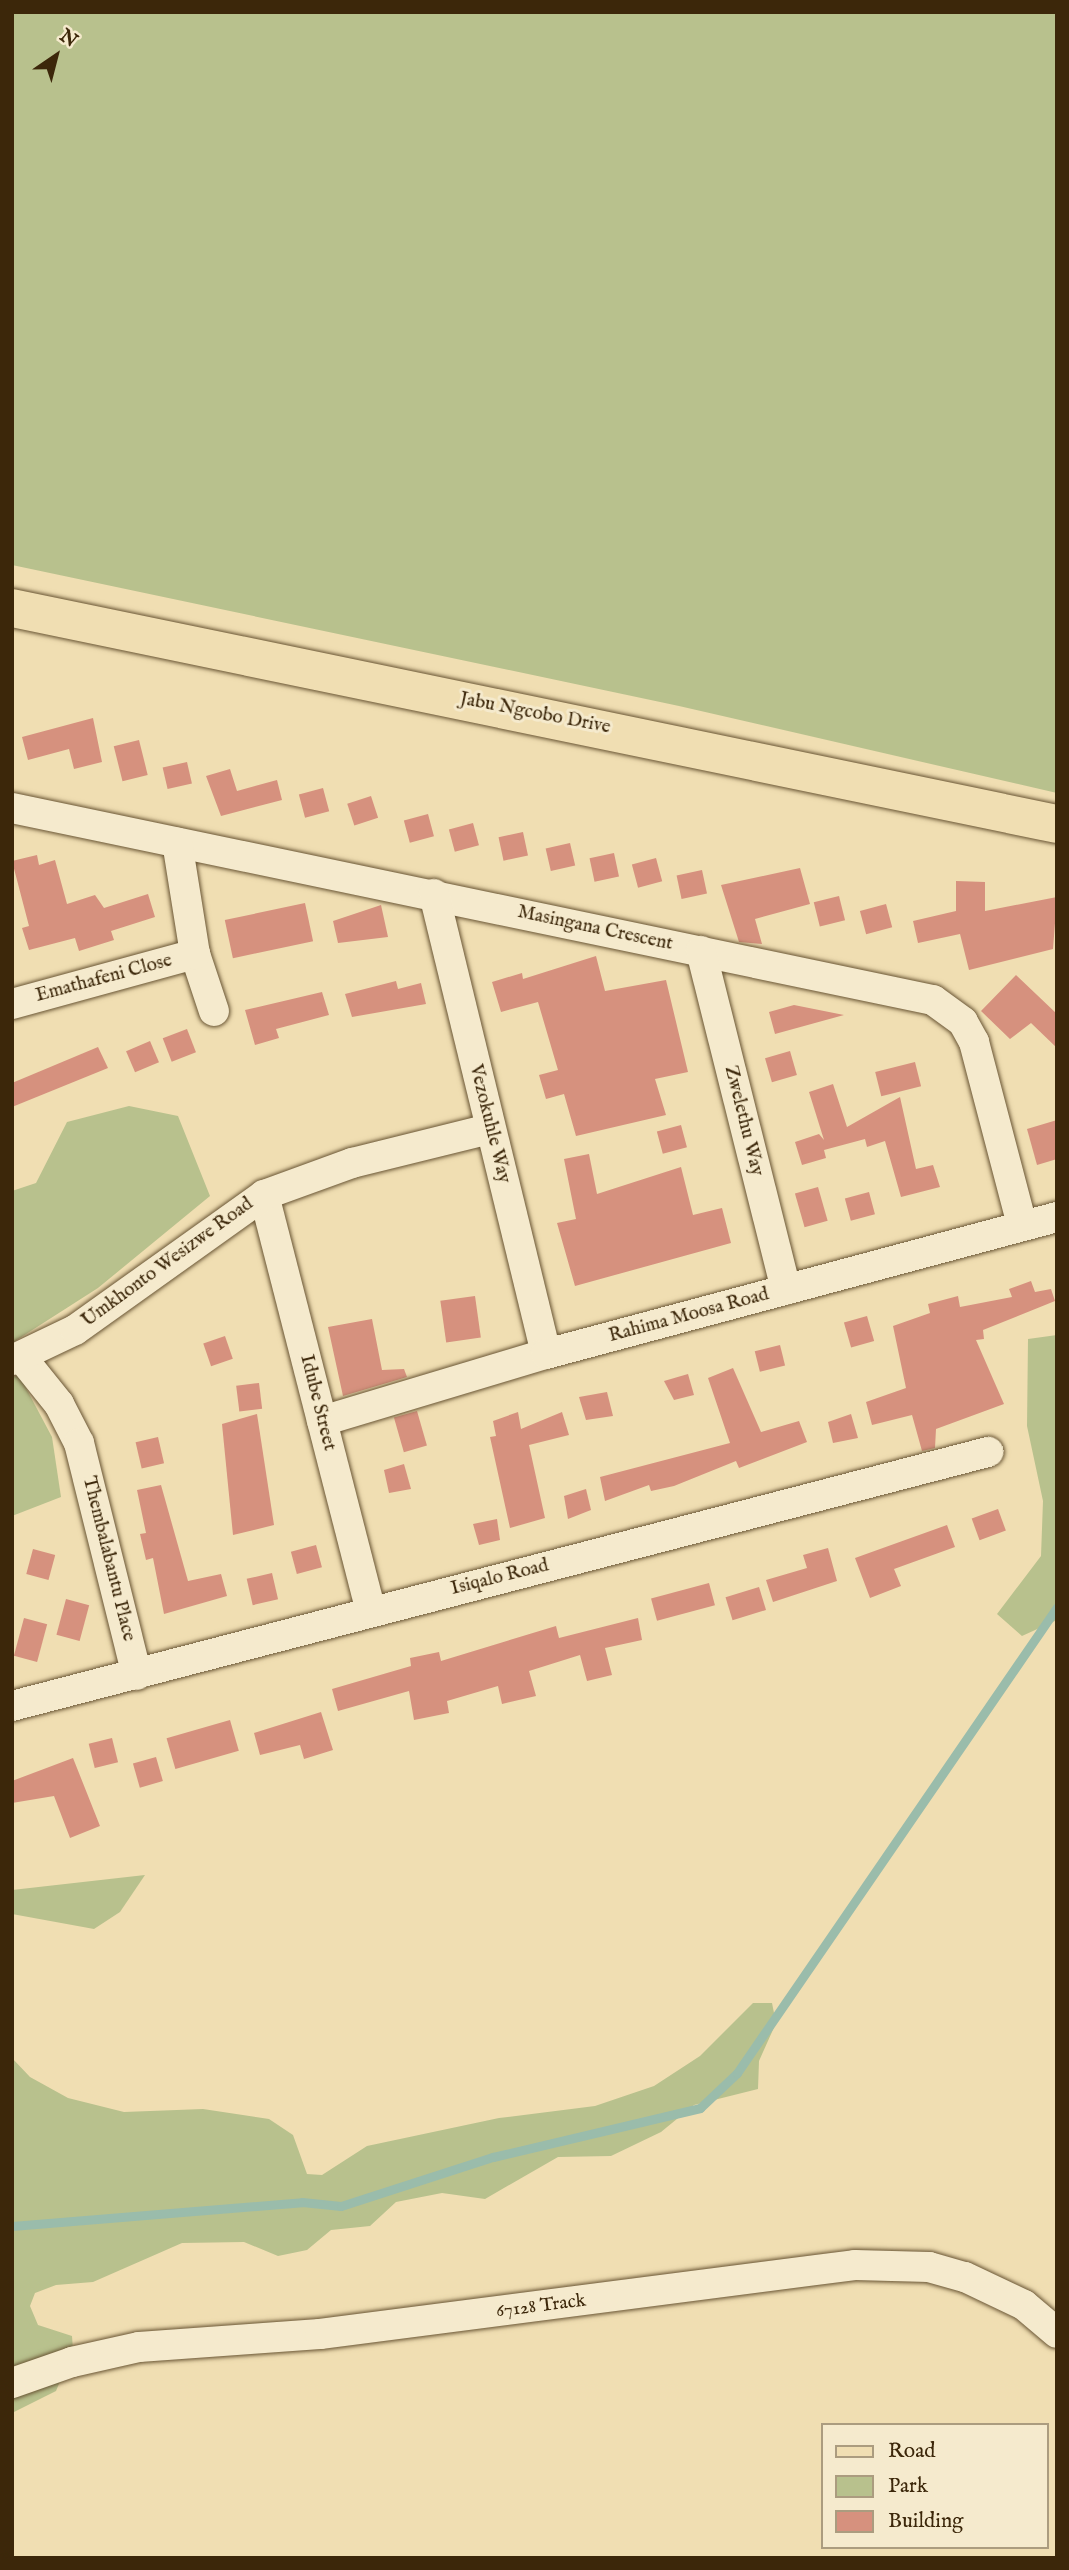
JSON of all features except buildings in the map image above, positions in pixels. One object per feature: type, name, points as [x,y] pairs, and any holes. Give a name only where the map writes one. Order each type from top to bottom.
[{"type":"main road","name":"Jabu Ngcobo Drive","points":[[12,608],[1057,824]]},
{"type":"street","name":"Masingana Crescent","points":[[12,808],[886,987],[949,1008],[974,1042],[1022,1225]]},
{"type":"street","name":"Emathafeni Close","points":[[177,842],[195,954],[214,1011]]},
{"type":"street","name":"Vezokuhle Way","points":[[434,894],[489,1129],[546,1354]]},
{"type":"street","name":"Zwelethu Way","points":[[701,951],[786,1290]]},
{"type":"street","name":"Emathafeni Close","points":[[12,1004],[195,954]]},
{"type":"street","name":"Umkhonto Wesizwe Road","points":[[17,1359],[86,1322],[264,1195],[352,1163],[489,1129]]},
{"type":"street","name":"Idube Street","points":[[264,1195],[370,1611]]},
{"type":"street","name":"Rahima Moosa Road","points":[[322,1421],[546,1354],[1057,1217]]},
{"type":"street","name":"Thembalabantu Place","points":[[17,1359],[59,1404],[79,1443],[137,1675]]},
{"type":"street","name":"Isiqalo Road","points":[[12,1706],[988,1452]]},
{"type":"street","name":"67128 Track","points":[[12,2383],[72,2361],[139,2347],[320,2334],[855,2264],[929,2267],[965,2277],[1024,2305],[1057,2333]]},
{"type":"green space","points":[[12,12],[1057,12],[1057,793],[679,706],[12,565]]},
{"type":"green space","points":[[129,1106],[178,1116],[210,1196],[98,1288],[12,1343],[12,1191],[36,1183],[67,1122]]},
{"type":"green space","points":[[1057,1335],[1057,1620],[1022,1636],[997,1614],[1041,1556],[1043,1501],[1027,1426],[1028,1339]]},
{"type":"green space","points":[[19,1375],[52,1437],[61,1497],[12,1516],[12,1377]]},
{"type":"green space","points":[[145,1875],[120,1912],[94,1929],[12,1914],[12,1890]]},
{"type":"green space","points":[[753,2003],[772,2003],[776,2023],[759,2061],[758,2089],[694,2105],[661,2132],[611,2156],[558,2157],[485,2199],[442,2193],[396,2202],[370,2226],[331,2230],[307,2250],[278,2256],[244,2242],[182,2243],[93,2282],[56,2285],[35,2293],[30,2306],[38,2325],[72,2336],[73,2350],[56,2391],[12,2413],[12,2058],[30,2077],[68,2098],[124,2112],[203,2109],[269,2119],[293,2135],[307,2174],[322,2175],[367,2146],[499,2118],[595,2106],[654,2086],[700,2056]]},
{"type":"waterway","points":[[12,2226],[302,2202],[341,2206],[493,2157],[700,2108],[737,2073],[1057,1607]]}]
